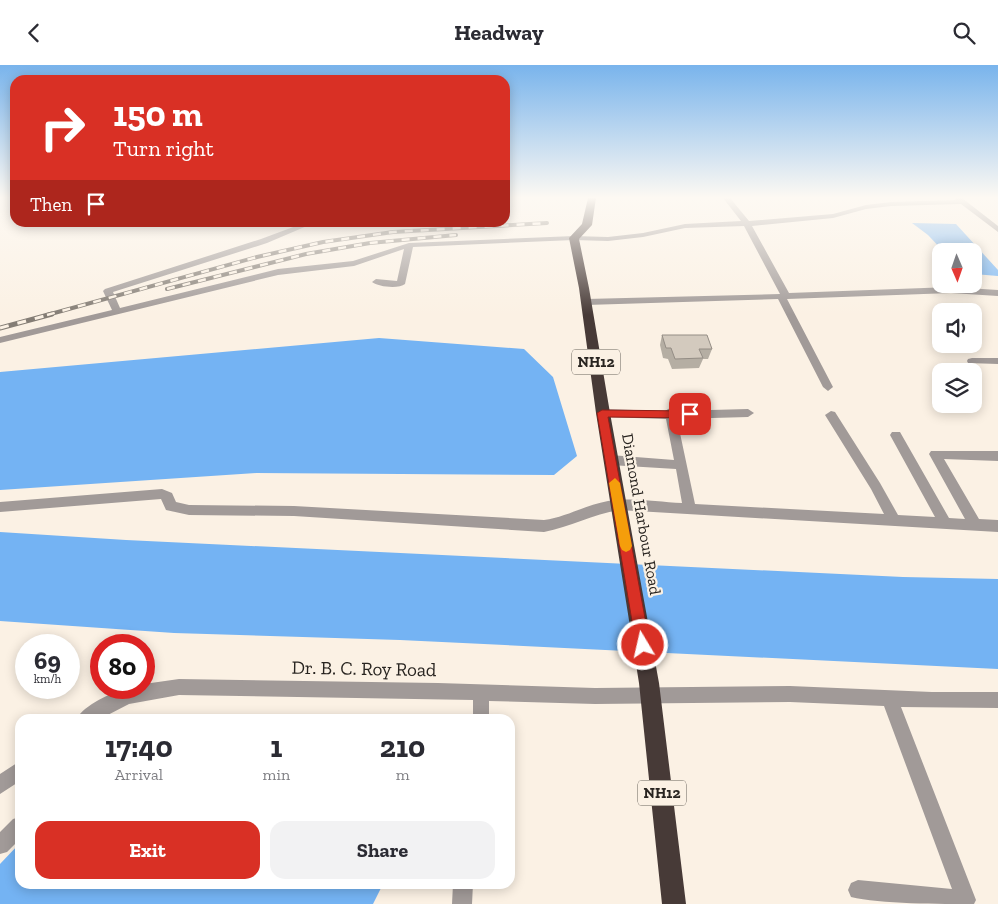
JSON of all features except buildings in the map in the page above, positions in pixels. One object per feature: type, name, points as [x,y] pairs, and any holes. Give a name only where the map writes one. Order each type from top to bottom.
[{"type":"highway","name":"Diamond Harbour Road","points":[[574,237],[586,302],[602,413],[650,690],[674,904]]},
{"type":"street","points":[[117,311],[108,291],[274,237]]},
{"type":"street","points":[[0,340],[278,272],[354,263],[409,245],[571,237]]},
{"type":"street","points":[[577,237],[608,239],[624,237]]},
{"type":"street","points":[[754,237],[828,387]]},
{"type":"street","points":[[376,282],[401,284],[409,245]]},
{"type":"street","points":[[586,302],[951,290],[998,293]]},
{"type":"street","points":[[972,361],[998,361]]},
{"type":"street","points":[[602,413],[748,413]]},
{"type":"street","points":[[670,413],[690,509]]},
{"type":"street","points":[[831,415],[876,486],[894,521]]},
{"type":"street","points":[[896,435],[945,523]]},
{"type":"street","points":[[975,525],[935,454],[998,456]]},
{"type":"street","points":[[610,460],[682,465]]},
{"type":"street","points":[[0,507],[162,494],[168,497],[171,507],[189,511],[294,511],[544,526],[570,522],[584,513],[595,509],[619,505],[998,526]]},
{"type":"street","name":"Dr. B. C. Roy Road","points":[[91,714],[100,707],[141,691],[179,687],[481,692],[650,690],[698,694],[790,694],[998,700]]},
{"type":"street","points":[[481,692],[481,714]]},
{"type":"street","points":[[858,889],[966,901],[889,698]]},
{"type":"street","points":[[0,785],[15,773]]},
{"type":"street","points":[[0,845],[15,831]]},
{"type":"street","points":[[462,904],[463,889]]},
{"type":"water","points":[[930,237],[968,237],[973,243],[936,243]]},
{"type":"water","points":[[982,252],[998,270],[998,276],[982,275]]},
{"type":"water","points":[[379,338],[524,349],[553,377],[577,456],[554,475],[256,473],[0,490],[0,372]]},
{"type":"water","points":[[0,532],[126,540],[903,577],[998,579],[998,669],[400,640],[174,633],[0,621]]},
{"type":"water","points":[[15,848],[15,889],[380,889],[373,904],[0,904],[0,864]]},
{"type":"railway","points":[[47,315],[257,257],[323,242],[357,237]]},
{"type":"railway","points":[[167,289],[306,254],[370,243],[433,237]]},
{"type":"railway","points":[[0,328],[52,314]]},
{"type":"slow traffic","points":[[615,483],[626,546]]},
{"type":"route","points":[[643,645],[602,413],[690,414]]}]
